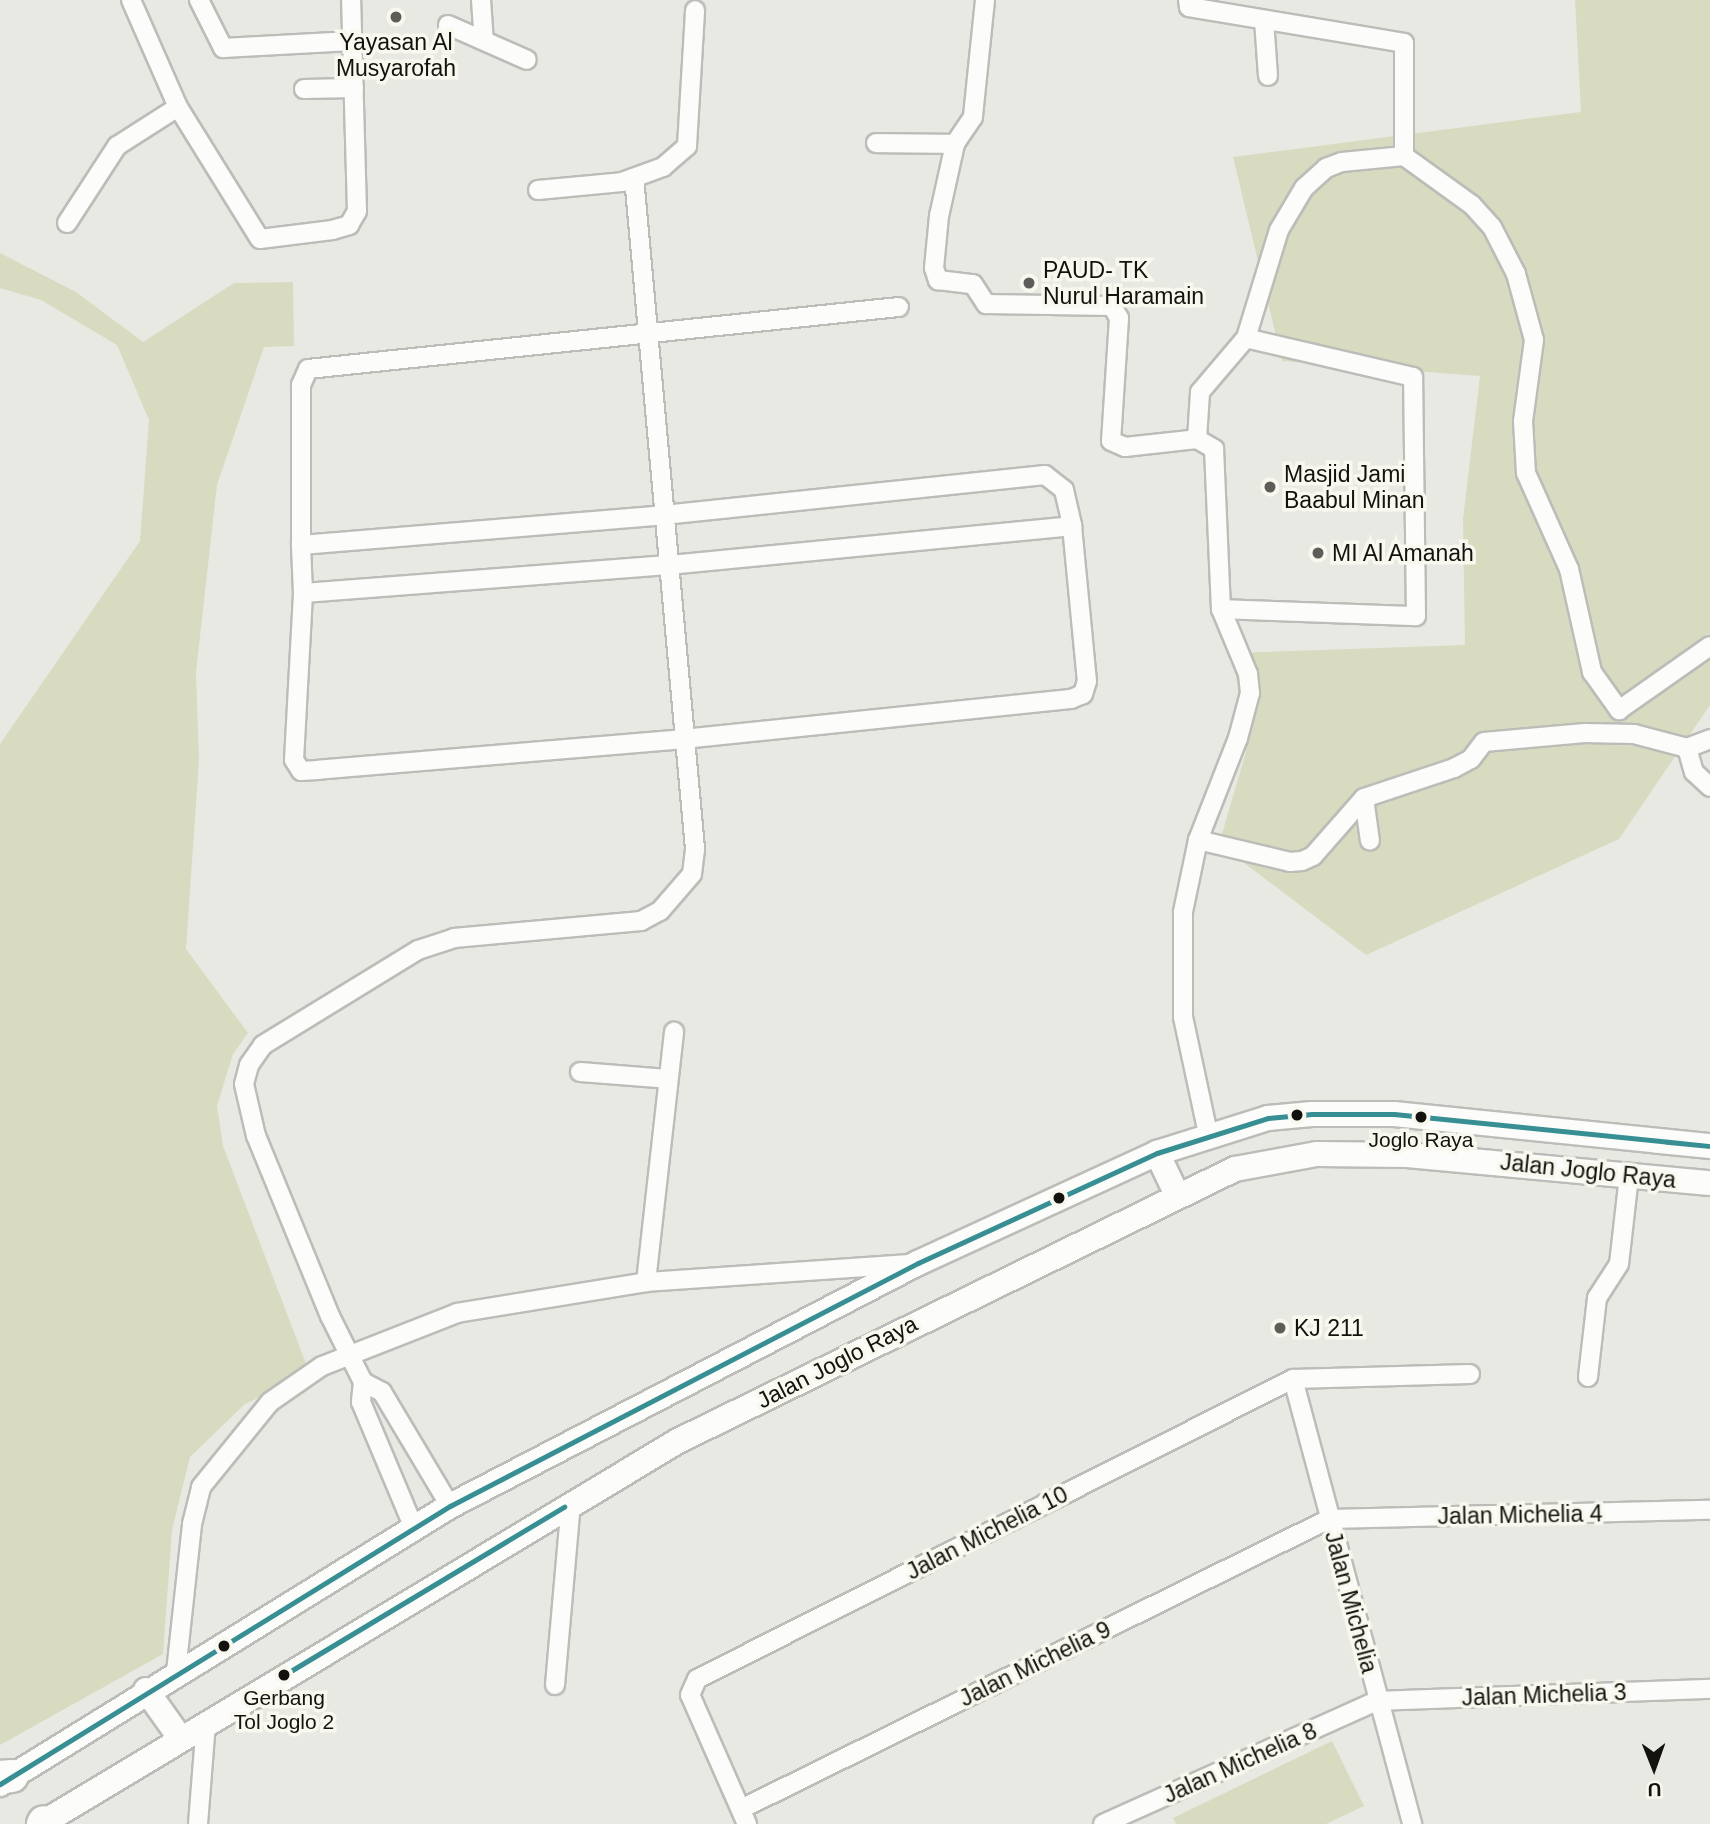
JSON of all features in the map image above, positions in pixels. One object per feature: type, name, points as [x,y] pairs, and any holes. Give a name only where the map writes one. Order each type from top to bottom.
[{"type":"main road","name":"Jalan Joglo Raya","points":[[4,1779],[412,1526],[918,1263],[1157,1153],[1208,1134],[1268,1118],[1394,1114],[1710,1146]]},
{"type":"main road","points":[[1157,1153],[1177,1195]]},
{"type":"main road","name":"Jalan Joglo Raya","points":[[43,1823],[678,1441],[1235,1169],[1317,1154],[1407,1155],[1710,1183]]},
{"type":"main road","points":[[146,1690],[181,1739]]},
{"type":"street","points":[[131,0],[178,107],[252,232],[260,239],[332,230],[349,225],[357,211],[351,0]]},
{"type":"street","points":[[481,0],[484,39]]},
{"type":"street","points":[[985,0],[974,117],[955,144],[939,216],[934,268],[938,280],[973,284],[986,304],[1112,306],[1119,318],[1111,441],[1125,447],[1197,439],[1214,449],[1221,609],[1248,674],[1250,692],[1238,738],[1198,840],[1187,881],[1181,984],[1187,1045],[1208,1134]]},
{"type":"street","points":[[1188,0],[1189,8],[1238,8],[1264,20],[1405,43],[1404,156]]},
{"type":"street","points":[[203,1],[223,48],[352,41]]},
{"type":"street","points":[[538,190],[634,178],[663,167],[687,146],[695,10]]},
{"type":"street","points":[[1264,20],[1268,76]]},
{"type":"street","points":[[448,25],[527,60]]},
{"type":"street","points":[[304,89],[354,88]]},
{"type":"street","points":[[66,223],[117,146],[178,107]]},
{"type":"street","points":[[876,143],[955,144]]},
{"type":"street","points":[[1197,439],[1200,392],[1246,338],[1279,230],[1304,188],[1326,168],[1342,162],[1404,156],[1472,205],[1492,227],[1516,274],[1534,340],[1522,421],[1526,473],[1569,569],[1592,671],[1634,734]]},
{"type":"street","points":[[412,1526],[360,1402],[363,1382],[256,1136],[244,1084],[249,1065],[263,1045],[418,950],[454,939],[641,921],[660,911],[692,874],[695,849],[634,178]]},
{"type":"street","points":[[301,545],[664,515],[1045,475],[1064,490],[1072,526],[1087,681],[1083,694],[1071,699],[685,739],[301,771],[294,760],[303,593],[301,545],[301,385],[308,369],[898,307]]},
{"type":"street","points":[[1221,609],[1416,616],[1413,377],[1246,338]]},
{"type":"street","points":[[303,593],[669,565],[1072,526]]},
{"type":"street","points":[[1619,710],[1710,646]]},
{"type":"street","points":[[1198,840],[1290,862],[1302,861],[1313,856],[1364,797],[1454,768],[1471,759],[1484,742],[1585,733],[1634,734],[1688,748],[1710,739]]},
{"type":"street","points":[[1688,748],[1694,772],[1710,787]]},
{"type":"street","points":[[1364,797],[1370,841]]},
{"type":"street","points":[[646,1282],[674,1032]]},
{"type":"street","points":[[580,1072],[668,1079]]},
{"type":"street","points":[[1588,1377],[1597,1298],[1619,1264],[1629,1176]]},
{"type":"street","points":[[176,1672],[192,1524],[201,1487],[270,1402],[322,1366],[457,1313],[646,1282],[918,1263]]},
{"type":"street","points":[[1293,1379],[1469,1374]]},
{"type":"street","name":"Jalan Michelia","points":[[1293,1379],[1412,1824]]},
{"type":"street","name":"Jalan Michelia 10","points":[[744,1817],[690,1695],[697,1679],[1293,1379]]},
{"type":"street","points":[[363,1382],[382,1392],[450,1506]]},
{"type":"street","points":[[555,1685],[571,1503]]},
{"type":"street","name":"Jalan Michelia 4","points":[[1329,1519],[1710,1510]]},
{"type":"street","name":"Jalan Michelia 9","points":[[744,1817],[1329,1519]]},
{"type":"street","name":"Jalan Michelia 3","points":[[1377,1701],[1710,1689]]},
{"type":"street","name":"Jalan Michelia 8","points":[[1103,1824],[1377,1701]]},
{"type":"street","points":[[198,1824],[206,1723]]},
{"type":"green space","points":[[1575,0],[1710,0],[1710,705],[1619,839],[1366,955],[1219,844],[1246,752],[1233,653],[1465,645],[1463,519],[1480,376],[1282,361],[1233,157],[1581,112]]},
{"type":"green space","points":[[0,253],[76,292],[143,342],[234,283],[293,282],[294,346],[264,347],[217,485],[196,672],[199,760],[186,949],[248,1033],[233,1054],[217,1106],[223,1146],[310,1374],[245,1404],[190,1457],[172,1530],[163,1654],[0,1745],[0,744],[140,541],[149,420],[117,345],[41,300],[0,288]]},
{"type":"green space","points":[[1332,1741],[1364,1806],[1326,1824],[1176,1824],[1173,1818]]},
{"type":"transit line","points":[[0,1784],[450,1506],[918,1263],[1157,1153],[1268,1118],[1312,1114],[1394,1114],[1710,1146]]},
{"type":"transit line","points":[[284,1675],[564,1507]]},
{"type":"place","name":"Yayasan Al Musyarofah","points":[[396,17]]},
{"type":"place","name":"PAUD- TK Nurul Haramain","points":[[1029,283]]},
{"type":"place","name":"Masjid Jami Baabul Minan","points":[[1270,487]]},
{"type":"place","name":"MI Al Amanah","points":[[1318,553]]},
{"type":"place","name":"Joglo Raya","points":[[1421,1117]]},
{"type":"place","name":"KJ 211","points":[[1280,1328]]},
{"type":"place","name":"Gerbang Tol Joglo 2","points":[[284,1675]]}]
